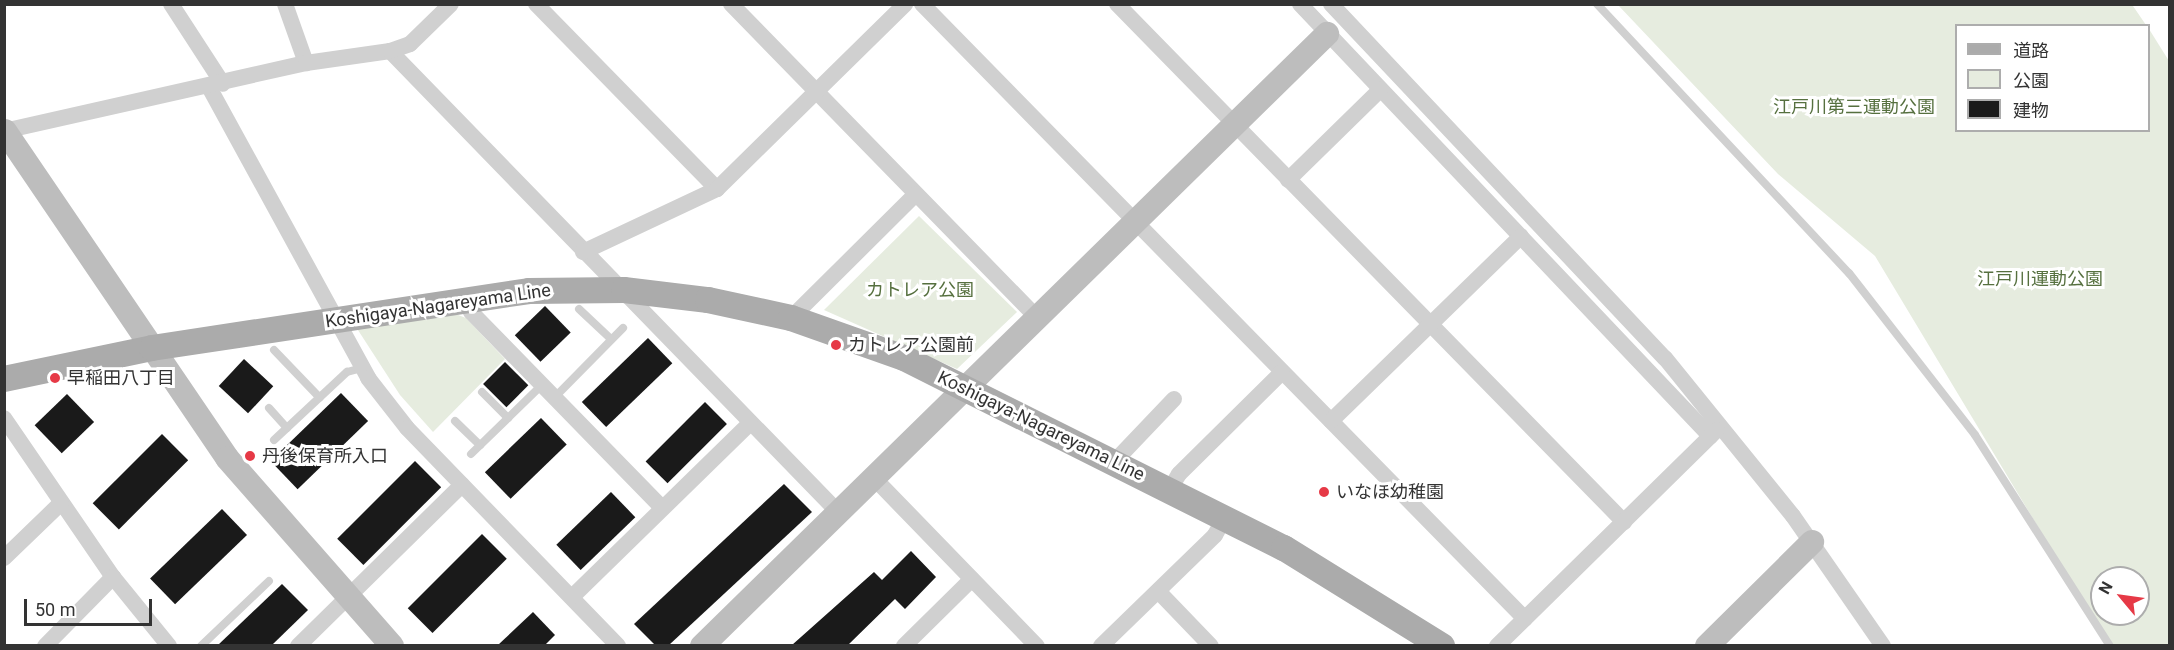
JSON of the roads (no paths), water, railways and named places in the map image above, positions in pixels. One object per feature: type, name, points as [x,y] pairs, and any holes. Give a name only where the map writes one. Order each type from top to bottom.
[{"type":"main road","name":"Koshigaya-Nagareyama Line","points":[[4,379],[152,348],[529,291],[624,290],[708,300],[791,318],[872,344],[1224,517],[1356,588],[1442,645]]},
{"type":"street","points":[[171,4],[216,86],[332,320],[362,368],[407,428],[618,645]]},
{"type":"street","points":[[285,4],[306,63]]},
{"type":"street","points":[[392,645],[346,599],[227,458],[5,131],[216,86],[306,63],[390,51],[410,44],[451,4]]},
{"type":"street","points":[[536,4],[717,189]]},
{"type":"street","points":[[731,4],[1036,317]]},
{"type":"street","points":[[583,252],[717,189],[905,4]]},
{"type":"street","points":[[922,4],[1525,619]]},
{"type":"street","points":[[1118,4],[1624,522]]},
{"type":"street","points":[[1300,4],[1521,236],[1716,431],[1812,542],[1884,645]]},
{"type":"street","points":[[1331,4],[1665,358],[1716,431]]},
{"type":"street","points":[[702,645],[1036,317],[1072,294],[1135,221],[1327,34]]},
{"type":"street","points":[[390,51],[838,512]]},
{"type":"street","points":[[1288,180],[1380,90]]},
{"type":"street","points":[[791,318],[915,195]]},
{"type":"street","points":[[1331,421],[1521,236]]},
{"type":"street","points":[[468,300],[471,312],[662,508]]},
{"type":"street","points":[[1170,489],[1179,474],[1282,372]]},
{"type":"street","points":[[1114,462],[1174,399]]},
{"type":"street","points":[[4,418],[113,577],[169,645]]},
{"type":"street","points":[[572,597],[750,423]]},
{"type":"street","points":[[1497,645],[1716,431]]},
{"type":"street","points":[[874,478],[1037,645]]},
{"type":"street","points":[[298,645],[462,485]]},
{"type":"street","points":[[6,553],[61,503]]},
{"type":"street","points":[[1101,645],[1215,536],[1224,517]]},
{"type":"street","points":[[1707,645],[1812,542]]},
{"type":"street","points":[[45,645],[113,577]]},
{"type":"street","points":[[904,645],[972,579]]},
{"type":"street","points":[[1158,591],[1211,645]]},
{"type":"lane","points":[[1597,4],[1849,273],[1975,435],[2110,645]]},
{"type":"lane","points":[[579,309],[612,339]]},
{"type":"lane","points":[[555,397],[623,328]]},
{"type":"lane","points":[[274,350],[320,398]]},
{"type":"lane","points":[[274,440],[347,372],[362,368]]},
{"type":"lane","points":[[471,454],[542,385]]},
{"type":"lane","points":[[482,392],[508,418]]},
{"type":"lane","points":[[269,408],[287,428]]},
{"type":"lane","points":[[455,421],[480,445]]},
{"type":"lane","points":[[201,645],[269,581]]},
{"type":"place","name":"カトレア公園前","points":[[836,345]]},
{"type":"place","name":"早稲田八丁目","points":[[55,378]]},
{"type":"place","name":"丹後保育所入口","points":[[250,456]]},
{"type":"place","name":"いなほ幼稚園","points":[[1324,492]]},
{"type":"park label","name":"江戸川第三運動公園","points":[[1854,107]]},
{"type":"park label","name":"江戸川運動公園","points":[[2040,279]]},
{"type":"park label","name":"カトレア公園","points":[[920,290]]}]
